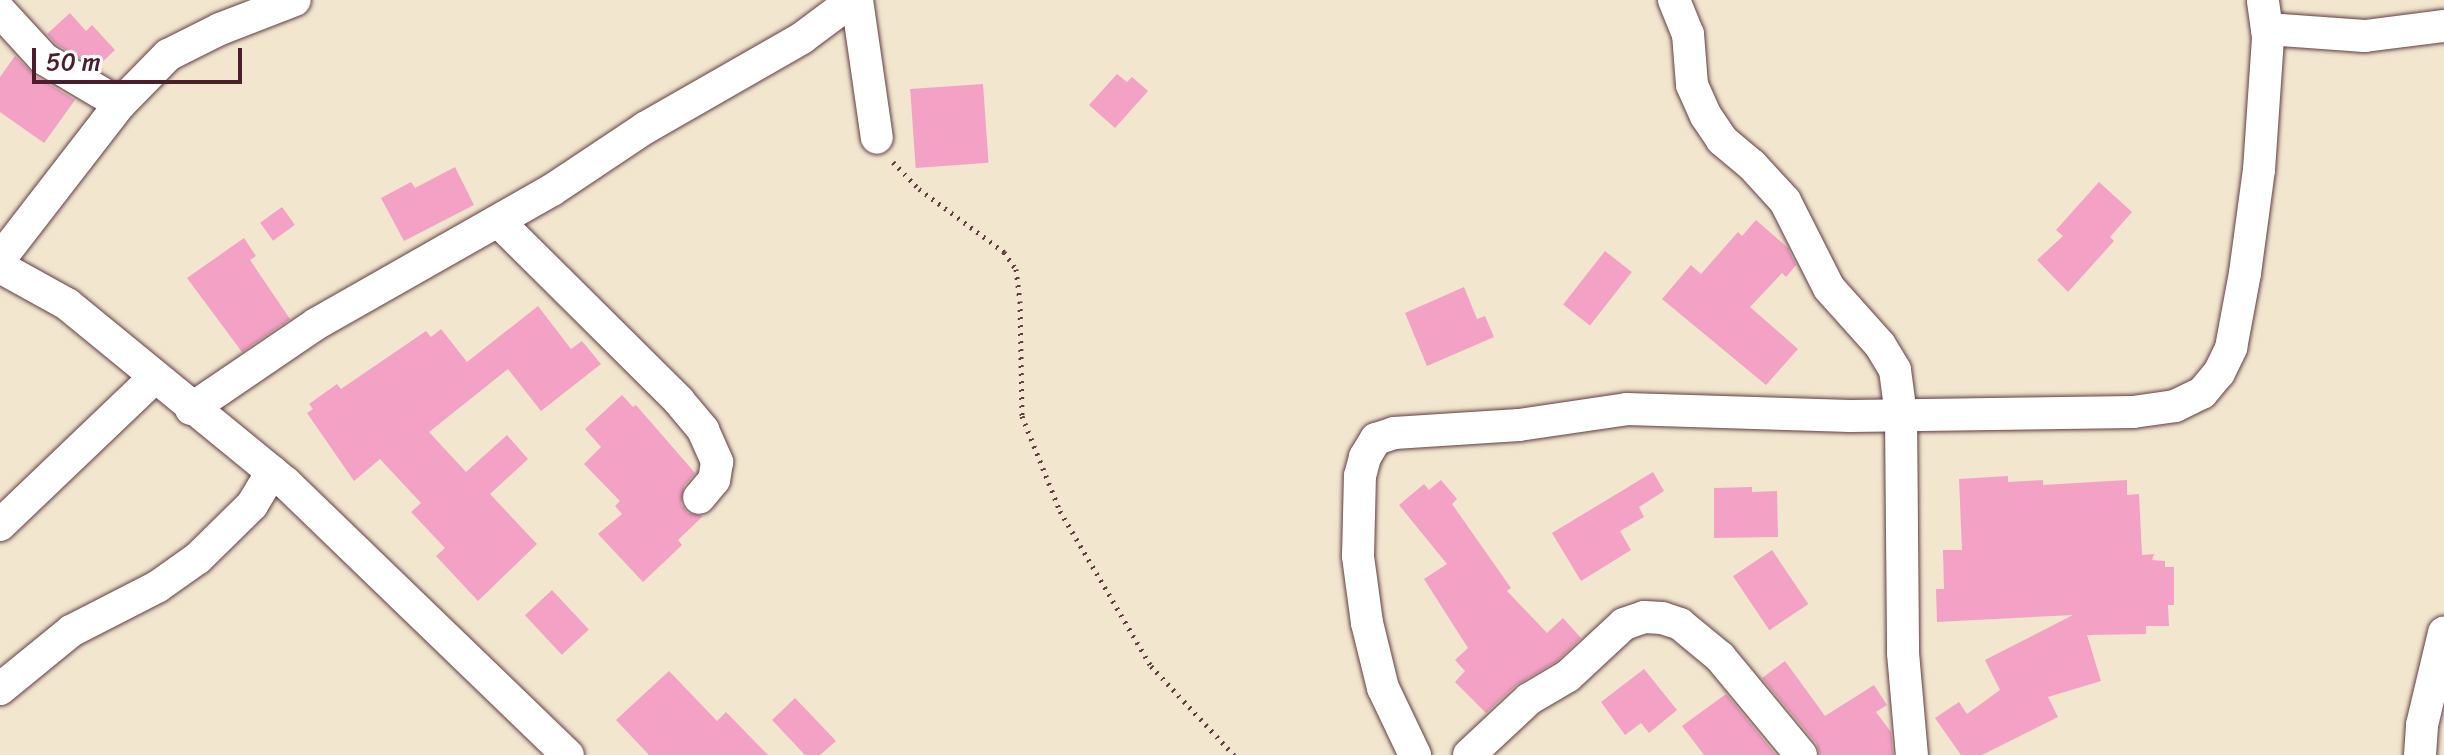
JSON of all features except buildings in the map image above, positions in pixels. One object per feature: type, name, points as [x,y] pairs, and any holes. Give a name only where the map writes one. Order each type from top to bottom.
[{"type":"street","points":[[295,0],[220,29],[168,55],[120,104],[1,258],[67,304],[191,409],[272,472],[568,755]]},
{"type":"street","points":[[191,409],[316,324],[499,222],[645,128],[802,38],[855,0],[877,138]]},
{"type":"street","points":[[1674,0],[1688,34],[1692,85],[1706,116],[1722,140],[1785,201],[1829,288],[1880,345],[1895,370],[1901,415],[1900,584],[1912,755]]},
{"type":"street","points":[[0,11],[44,59],[120,104]]},
{"type":"street","points":[[1415,755],[1383,688],[1367,623],[1358,556],[1360,476],[1365,457],[1376,439],[1394,433],[1519,425],[1627,409],[1901,415],[2133,412],[2175,406],[2202,393],[2219,373],[2231,348],[2259,170],[2265,14],[2365,36],[2444,26]]},
{"type":"street","points":[[499,222],[679,401],[703,430],[717,462],[714,480],[699,498]]},
{"type":"street","points":[[0,525],[154,378]]},
{"type":"street","points":[[0,689],[71,631],[157,587],[198,558],[252,505],[272,472]]},
{"type":"street","points":[[1469,755],[1529,699],[1568,676],[1624,624],[1644,617],[1662,618],[1680,624],[1720,657],[1801,755]]},
{"type":"street","points":[[2420,755],[2422,725],[2444,633]]},
{"type":"path","points":[[877,138],[897,169],[1004,252],[1016,269],[1020,301],[1022,416],[1060,511],[1151,666],[1234,755]]}]
